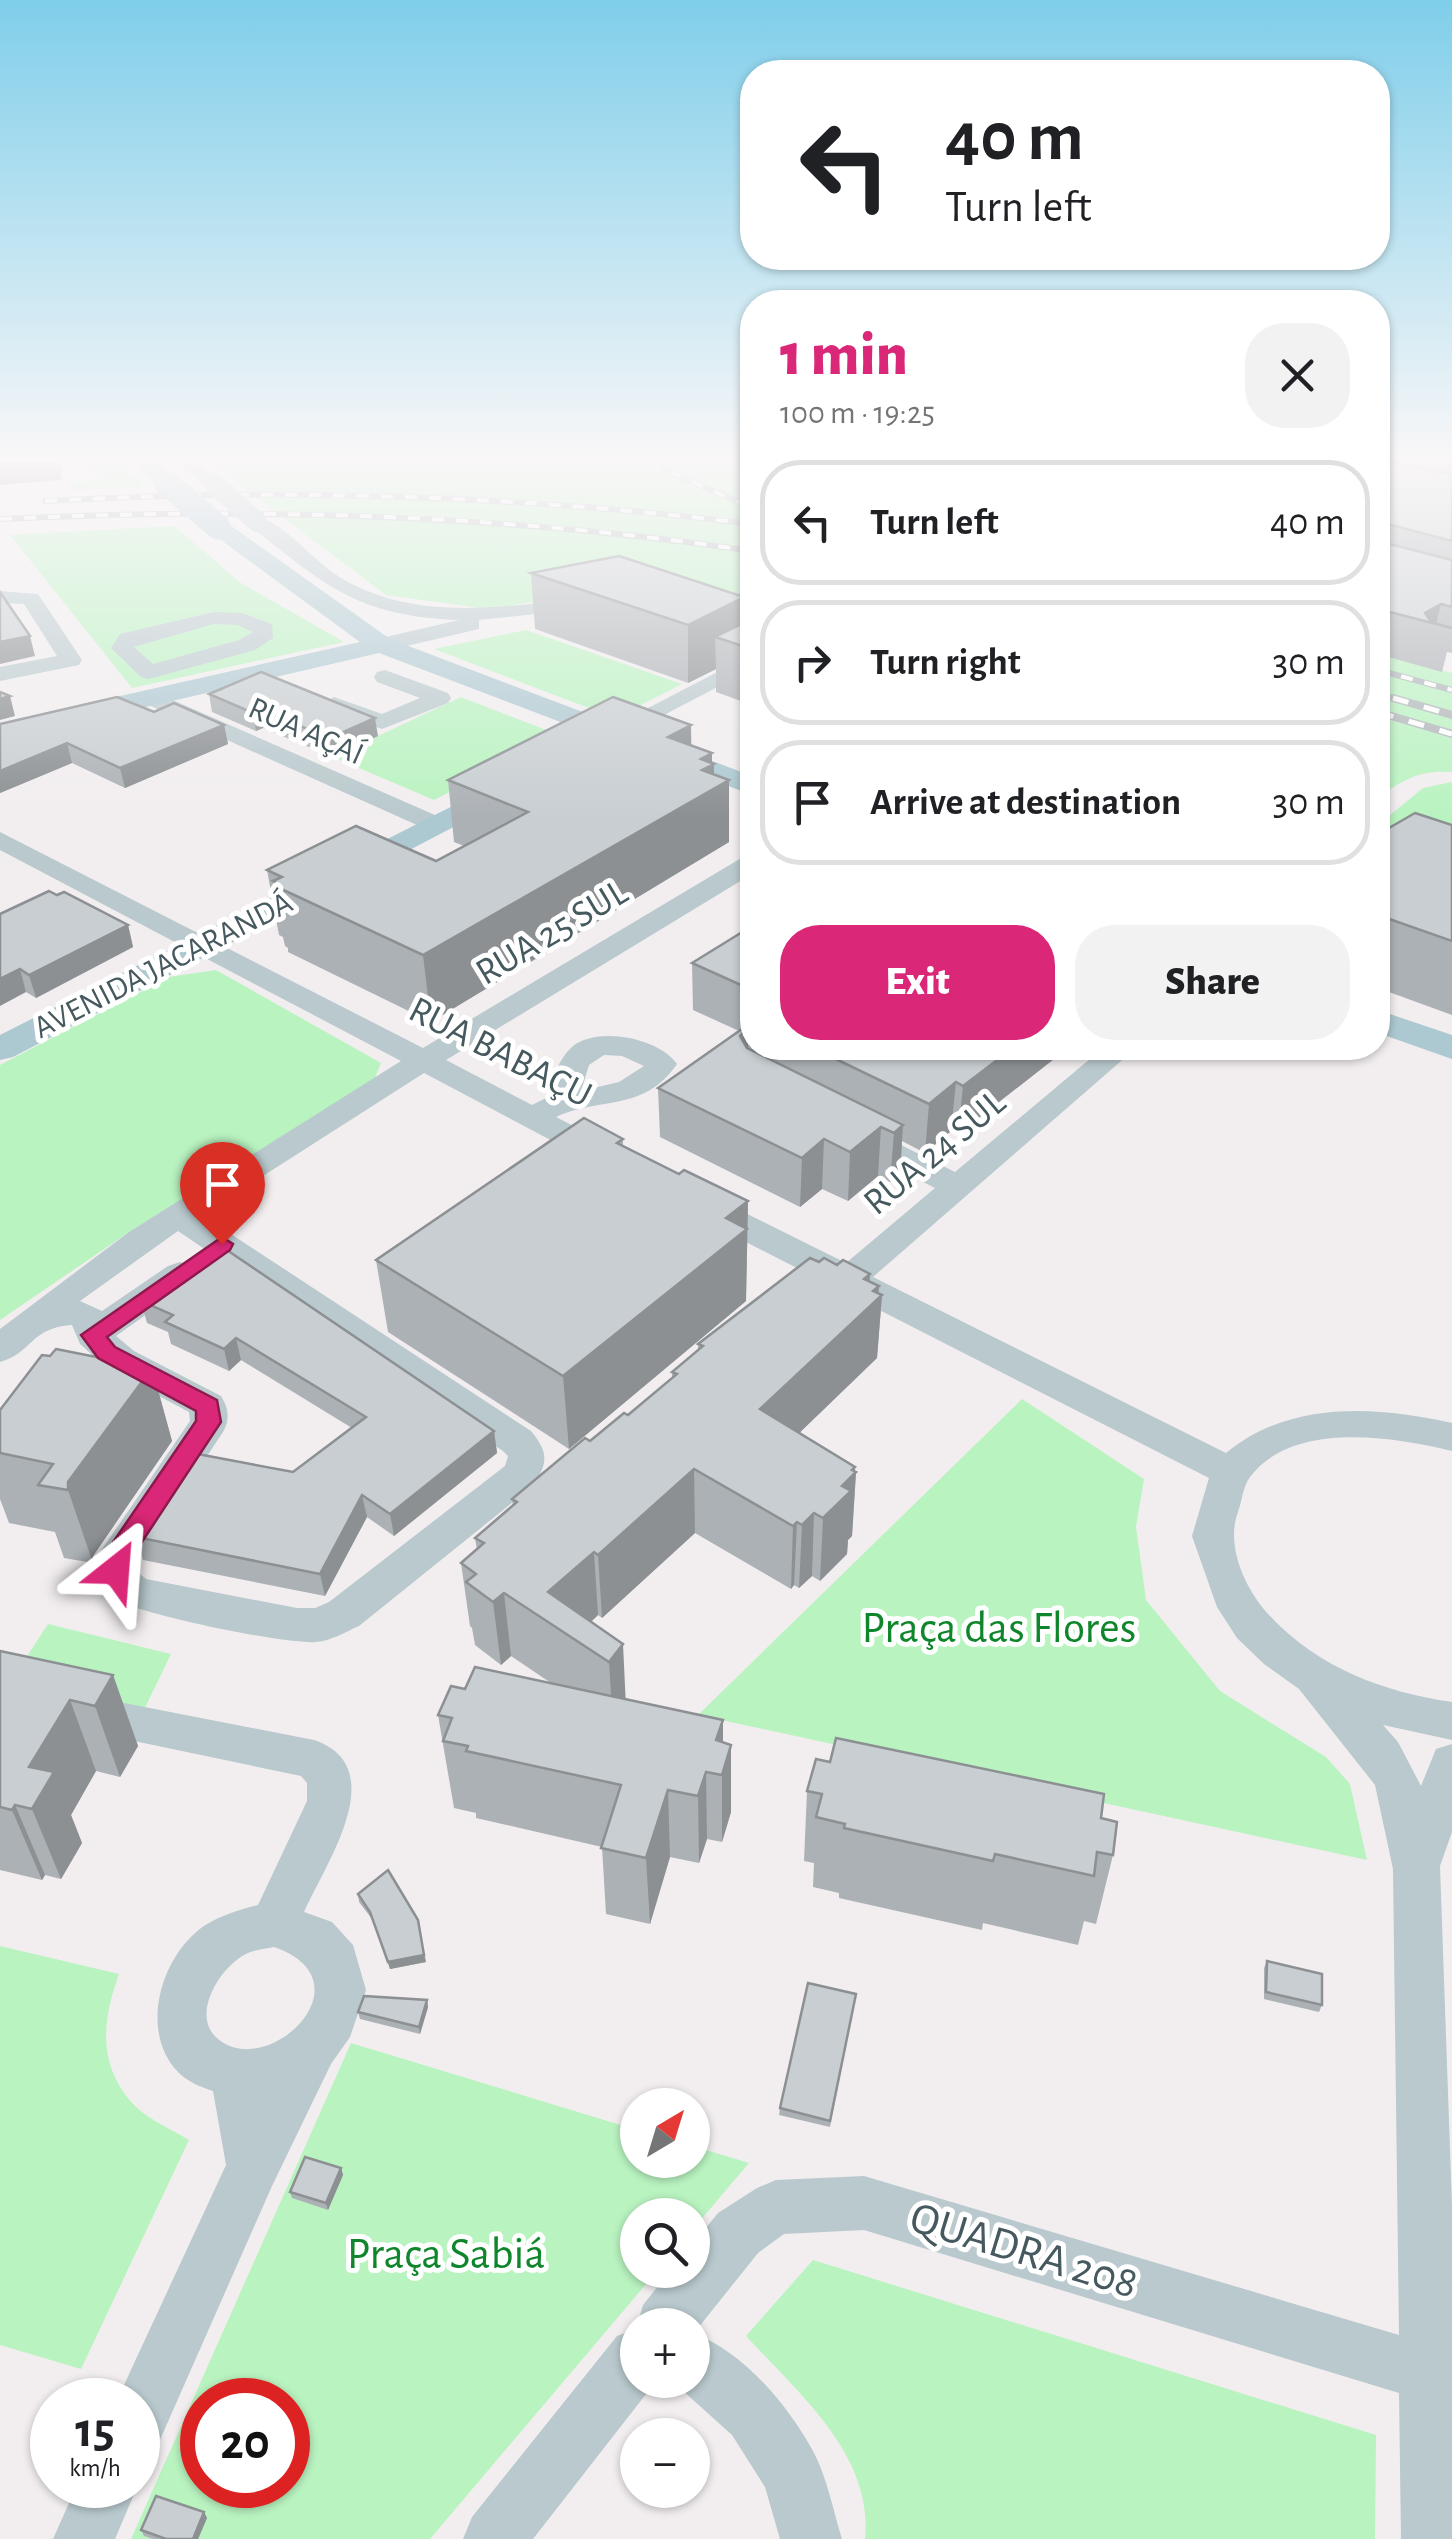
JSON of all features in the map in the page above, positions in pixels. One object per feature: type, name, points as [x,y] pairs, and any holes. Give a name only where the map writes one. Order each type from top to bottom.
[{"type":"main road","points":[[292,580],[381,646],[740,781]]},
{"type":"main road","points":[[0,732],[381,646]]},
{"type":"main road","points":[[576,751],[611,733]]},
{"type":"main road","name":"AVENIDA JACARANDÁ","points":[[0,1049],[523,778]]},
{"type":"main road","points":[[1390,1025],[1452,1048]]},
{"type":"street","points":[[333,580],[369,598],[430,611],[516,614]]},
{"type":"street","points":[[0,597],[30,598],[80,670],[80,678],[0,696]]},
{"type":"street","points":[[381,646],[516,614],[598,601]]},
{"type":"street","points":[[214,618],[242,619],[264,630],[262,638],[164,693],[122,644],[128,639],[214,618]]},
{"type":"street","points":[[313,695],[385,677],[416,658]]},
{"type":"street","points":[[0,674],[71,660]]},
{"type":"street","points":[[611,733],[740,668]]},
{"type":"street","points":[[262,675],[382,722],[474,681]]},
{"type":"street","points":[[385,677],[440,698]]},
{"type":"street","name":"RUA AÇAÍ","points":[[164,693],[435,824]]},
{"type":"street","name":"RUA BABAÇU","points":[[0,840],[636,1171]]},
{"type":"street","name":"RUA 25 SUL","points":[[0,1349],[38,1315],[178,1215],[422,1060],[740,870]]},
{"type":"street","name":"RUA 24 SUL","points":[[846,1281],[1107,1060]]},
{"type":"street","points":[[532,1117],[563,1102]]},
{"type":"street","points":[[825,1120],[958,1186]]},
{"type":"street","points":[[670,1189],[798,1274],[846,1281],[1231,1472]]},
{"type":"street","points":[[38,1315],[78,1313],[92,1322],[92,1335],[106,1352],[208,1406],[208,1422],[117,1558],[120,1582],[135,1593],[297,1625],[319,1625],[344,1614],[519,1476],[527,1464],[528,1452],[517,1442],[178,1215]]},
{"type":"street","points":[[92,1335],[222,1244]]},
{"type":"street","points":[[79,1285],[126,1312]]},
{"type":"street","points":[[1432,2539],[1417,1869],[1397,1781],[1382,1756],[1316,1679],[1260,1634],[1224,1583],[1212,1532],[1231,1472],[1251,1454],[1292,1432],[1343,1422],[1400,1424],[1452,1437]]},
{"type":"street","points":[[1316,1679],[1366,1703],[1420,1718],[1452,1721]]},
{"type":"street","points":[[46,1706],[314,1759],[330,1776],[330,1801],[274,1925]]},
{"type":"street","points":[[1417,1869],[1452,1763]]},
{"type":"street","points":[[158,2378],[253,2168],[340,2002],[342,1978],[334,1956],[320,1939],[299,1928],[274,1925],[249,1929],[224,1940],[196,1969],[181,2004],[182,2028],[193,2050],[210,2066],[234,2074],[262,2074],[288,2065],[313,2048]]},
{"type":"street","points":[[234,2074],[253,2168]]},
{"type":"street","name":"QUADRA 208","points":[[677,2308],[738,2233],[776,2207],[864,2203],[1426,2372]]},
{"type":"street","points":[[710,2377],[753,2414],[792,2473],[810,2539]]},
{"type":"street","points":[[494,2539],[620,2380]]},
{"type":"street","points":[[84,2539],[98,2508]]},
{"type":"green space","points":[[46,580],[238,580],[344,642],[132,688]]},
{"type":"green space","points":[[367,580],[740,580],[740,620],[666,597],[576,595],[487,609],[386,595]]},
{"type":"green space","points":[[526,630],[682,684],[615,718],[434,649]]},
{"type":"green space","points":[[1390,656],[1452,673],[1452,772],[1412,777],[1390,790]]},
{"type":"green space","points":[[461,697],[562,736],[434,800],[333,757]]},
{"type":"green space","points":[[1452,782],[1452,847],[1390,841],[1390,815],[1423,788]]},
{"type":"green space","points":[[216,970],[381,1063],[373,1083],[135,1228],[0,1320],[0,1065],[169,977]]},
{"type":"green space","name":"Praça das Flores","points":[[1022,1399],[1144,1479],[1136,1527],[1146,1600],[1220,1691],[1326,1757],[1350,1784],[1367,1860],[698,1715]]},
{"type":"green space","points":[[48,1624],[171,1654],[142,1714],[9,1684]]},
{"type":"green space","points":[[0,1946],[119,1974],[109,2009],[106,2043],[114,2075],[135,2106],[189,2140],[81,2369],[0,2345]]},
{"type":"green space","name":"Praça Sabiá","points":[[351,2043],[620,2125],[620,2178],[710,2178],[710,2151],[749,2163],[710,2209],[710,2198],[620,2198],[620,2288],[643,2288],[626,2308],[620,2308],[620,2315],[430,2539],[131,2539],[145,2508],[160,2508],[160,2474],[180,2429],[180,2508],[310,2508],[310,2378],[202,2378]]},
{"type":"green space","points":[[813,2260],[1376,2435],[1375,2539],[865,2539],[865,2508],[845,2453],[808,2403],[746,2336]]},
{"type":"building","points":[[554,580],[694,580],[740,596],[688,625]]},
{"type":"building","points":[[1390,580],[1452,580],[1452,607],[1441,604],[1425,613],[1431,622],[1452,628],[1390,612]]},
{"type":"building","points":[[0,592],[30,636],[0,642]]},
{"type":"building","points":[[740,625],[740,645],[715,637]]},
{"type":"building","points":[[261,672],[375,718],[330,738],[209,694]]},
{"type":"building","points":[[117,697],[154,712],[174,703],[224,725],[120,768],[67,743],[0,771],[0,724]]},
{"type":"building","points":[[613,697],[691,725],[668,737],[712,753],[701,759],[714,764],[702,770],[729,780],[423,955],[277,887],[280,885],[273,881],[282,877],[267,870],[356,826],[436,861],[528,812],[448,780]]},
{"type":"building","points":[[1415,813],[1452,825],[1452,941],[1390,919],[1390,827]]},
{"type":"building","points":[[49,891],[57,895],[64,892],[128,925],[29,975],[20,969],[0,979],[0,914]]},
{"type":"building","points":[[740,933],[740,985],[692,963]]},
{"type":"building","points":[[740,1030],[740,1060],[771,1060],[903,1125],[894,1133],[881,1127],[850,1152],[824,1139],[802,1158],[658,1088]]},
{"type":"building","points":[[838,1060],[997,1060],[963,1086],[956,1082],[929,1104]]},
{"type":"building","points":[[584,1118],[623,1139],[617,1143],[679,1174],[684,1170],[748,1201],[726,1218],[747,1229],[563,1376],[376,1260]]},
{"type":"building","points":[[218,1244],[494,1431],[390,1514],[362,1495],[320,1574],[136,1537],[192,1453],[293,1472],[366,1417],[236,1338],[224,1349],[165,1322],[173,1315],[141,1301]]},
{"type":"building","points":[[810,1258],[819,1262],[824,1258],[837,1265],[843,1260],[870,1274],[864,1279],[879,1286],[873,1291],[882,1295],[760,1409],[855,1467],[852,1470],[856,1472],[842,1486],[851,1491],[823,1518],[814,1513],[802,1525],[797,1522],[793,1526],[694,1469],[598,1555],[594,1552],[548,1592],[623,1644],[609,1662],[504,1593],[493,1602],[466,1582],[476,1574],[461,1563],[484,1543],[475,1538],[517,1502],[512,1499],[585,1438],[590,1441],[624,1413],[628,1415],[677,1374],[672,1372],[703,1346],[698,1344]]},
{"type":"building","points":[[56,1349],[152,1368],[68,1482],[68,1490],[38,1485],[53,1464],[0,1453],[0,1410],[42,1355],[50,1356]]},
{"type":"building","points":[[0,1651],[113,1675],[95,1706],[70,1700],[29,1767],[54,1772],[32,1809],[0,1807]]},
{"type":"building","points":[[475,1667],[723,1720],[716,1740],[731,1745],[722,1775],[706,1772],[698,1796],[668,1790],[646,1858],[601,1848],[621,1785],[466,1751],[468,1746],[443,1741],[452,1718],[438,1715],[451,1686],[465,1689]]},
{"type":"building","points":[[836,1738],[1104,1794],[1101,1818],[1117,1822],[1113,1855],[1097,1852],[1094,1876],[995,1854],[993,1861],[844,1828],[845,1824],[816,1817],[822,1794],[807,1791],[816,1759],[830,1762]]},
{"type":"building","points":[[388,1870],[418,1920],[424,1955],[388,1962],[370,1912],[358,1894]]},
{"type":"building","points":[[1267,1961],[1322,1974],[1322,2005],[1266,1992]]},
{"type":"building","points":[[808,1983],[856,1994],[830,2121],[780,2108]]},
{"type":"building","points":[[364,1996],[427,2000],[419,2027],[358,2012]]},
{"type":"building","points":[[305,2157],[341,2168],[326,2203],[290,2192]]},
{"type":"building","points":[[160,2497],[180,2504],[180,2508],[204,2512],[193,2539],[166,2539],[141,2530],[151,2508],[160,2508]]},
{"type":"railway","points":[[1390,673],[1452,690]]},
{"type":"railway","points":[[1390,698],[1402,701]]},
{"type":"railway","points":[[1393,698],[1452,715]]},
{"type":"railway","points":[[1390,716],[1452,734]]},
{"type":"route","points":[[116,1570],[117,1558],[208,1422],[208,1406],[106,1352],[92,1335],[222,1244]]}]
